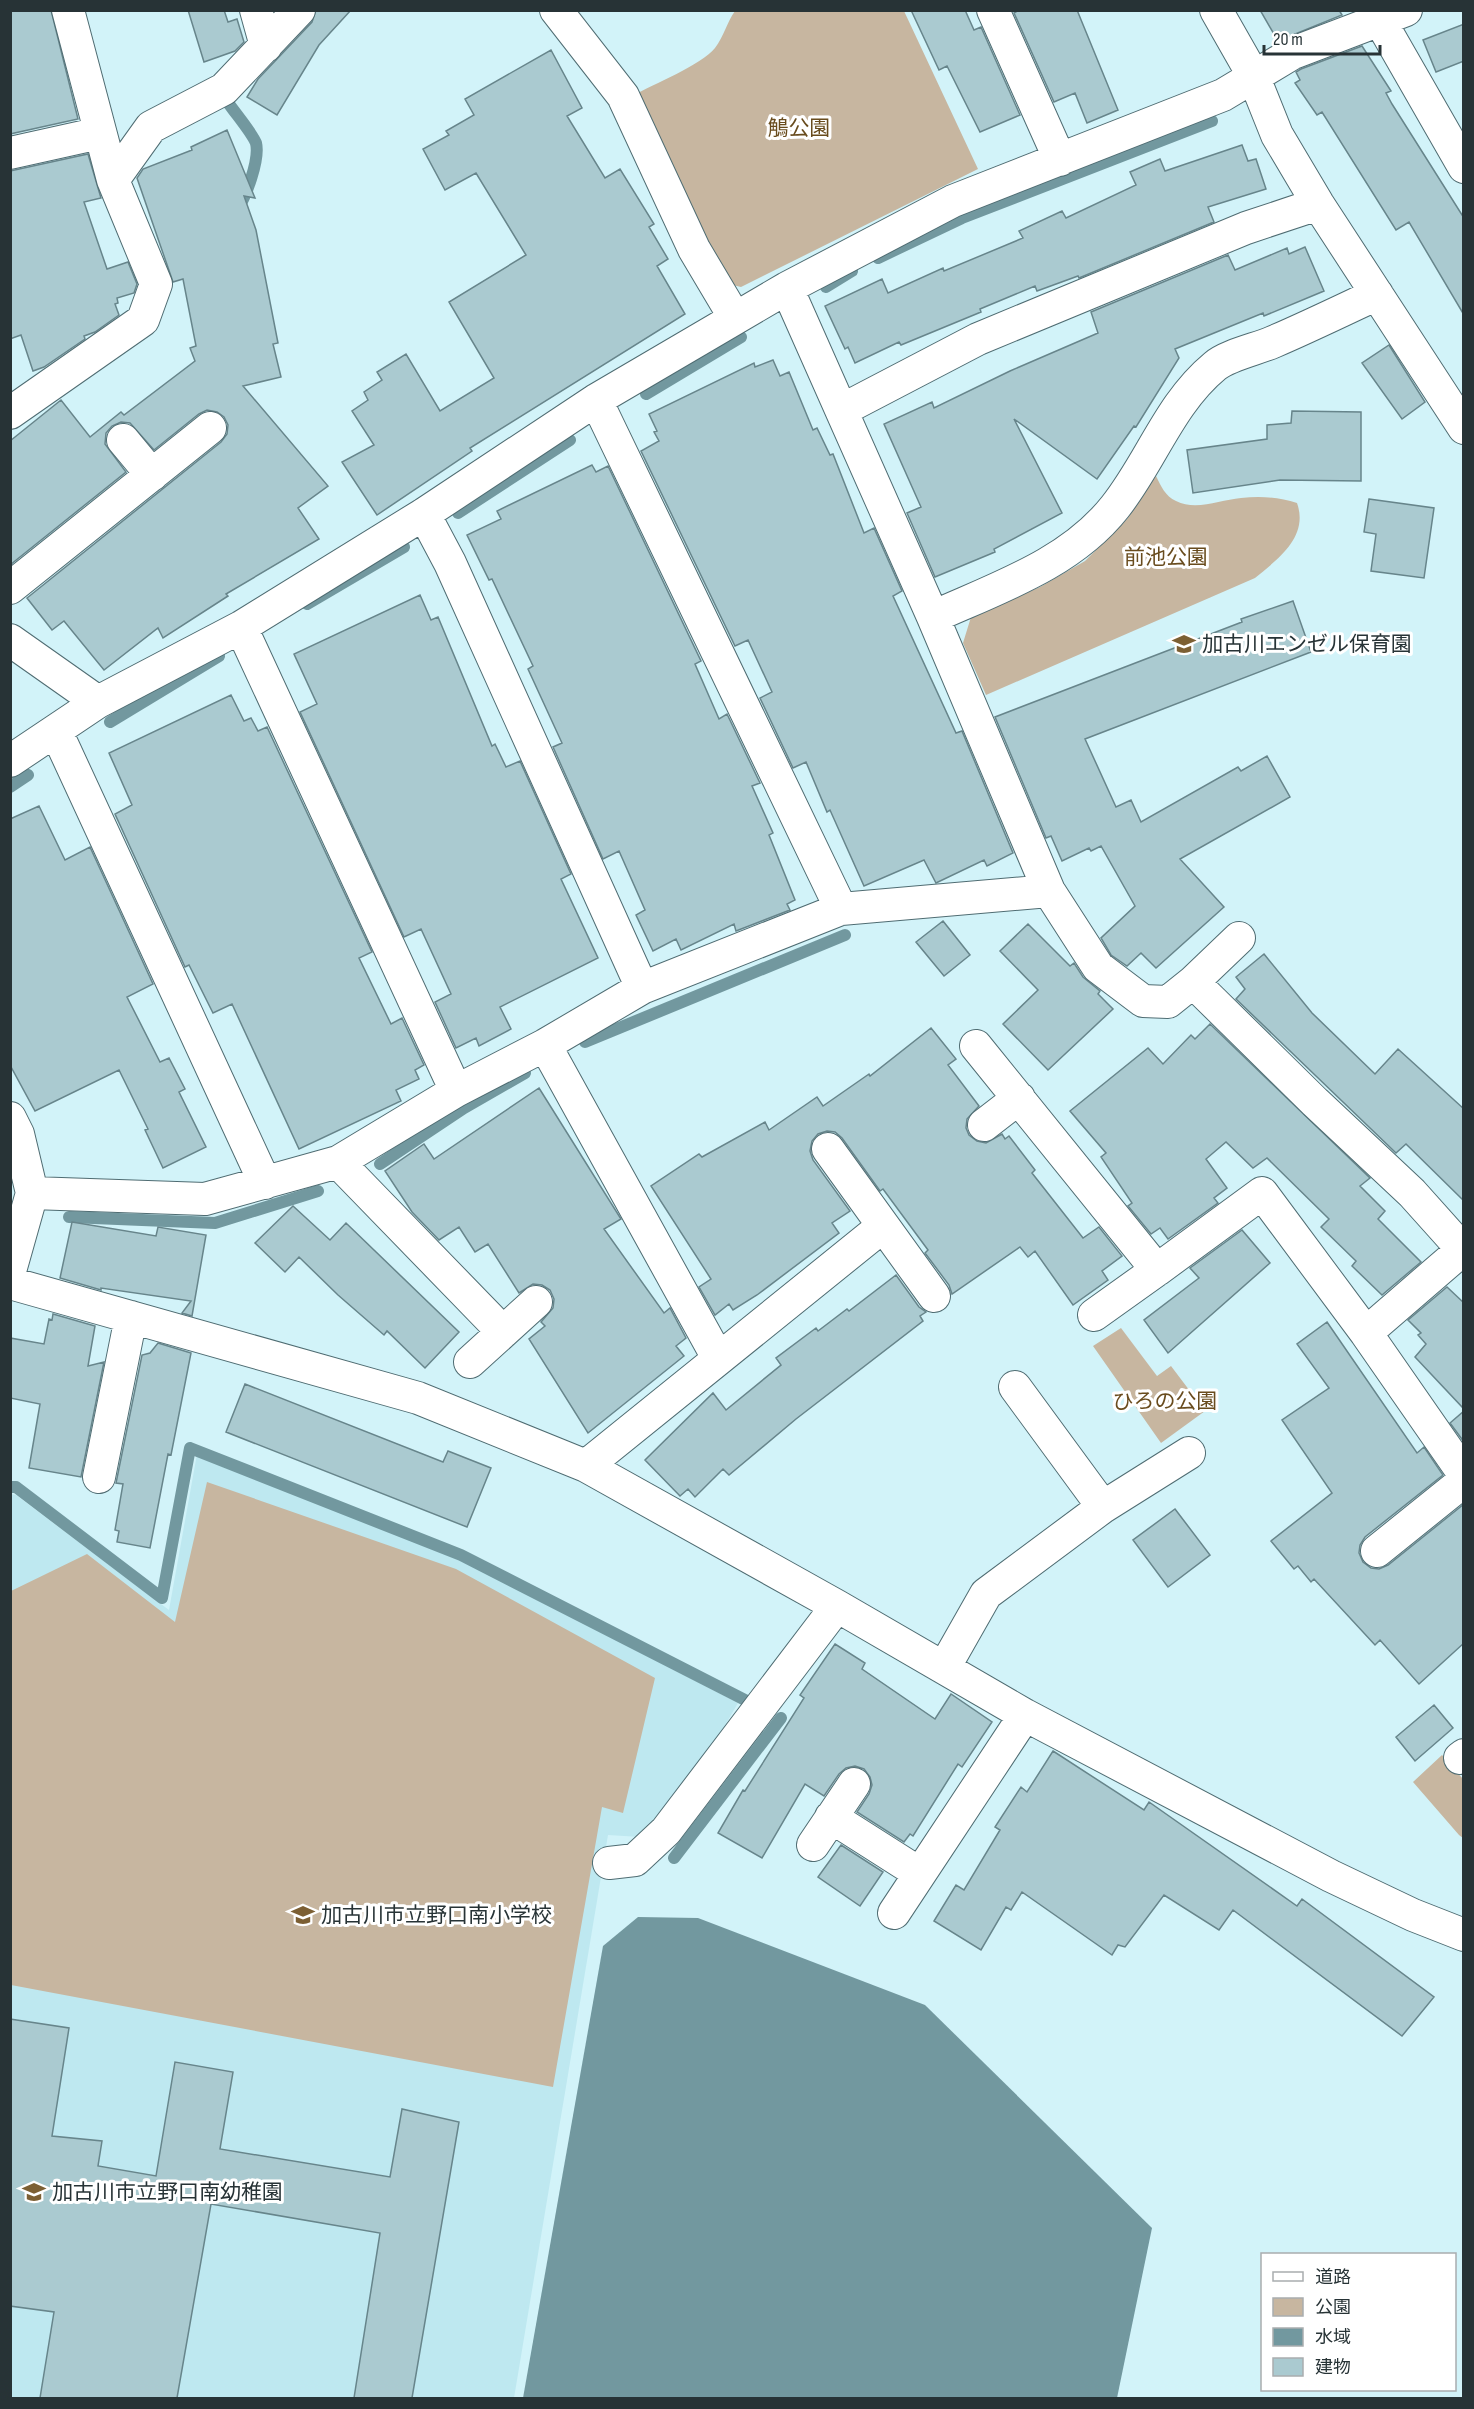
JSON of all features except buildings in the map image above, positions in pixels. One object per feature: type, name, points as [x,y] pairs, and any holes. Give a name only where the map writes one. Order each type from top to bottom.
[{"type":"street","points":[[10,413],[143,320],[156,284],[113,180],[68,10]]},
{"type":"street","points":[[256,10],[266,46]]},
{"type":"street","points":[[113,180],[151,127],[224,89],[299,10]]},
{"type":"street","points":[[556,10],[623,96],[694,249],[735,318]]},
{"type":"street","points":[[993,10],[1060,160]]},
{"type":"street","points":[[1216,10],[1253,75],[1278,135],[1318,204],[1464,428]]},
{"type":"street","points":[[10,761],[98,702],[241,627],[424,514],[596,400],[787,288],[953,201],[1223,95],[1293,53],[1386,14],[1464,167]]},
{"type":"street","points":[[10,153],[100,133]]},
{"type":"street","points":[[842,410],[978,339],[1246,228],[1318,204]]},
{"type":"street","points":[[787,288],[933,617],[1049,891],[1098,967],[1143,1001],[1168,1002],[1193,982],[1239,938]]},
{"type":"street","points":[[933,617],[1046,565],[1086,538],[1115,507],[1176,408],[1217,364],[1273,342],[1377,294]]},
{"type":"street","points":[[596,400],[841,909]]},
{"type":"street","points":[[10,588],[210,428]]},
{"type":"street","points":[[123,440],[152,475]]},
{"type":"street","points":[[424,514],[450,563],[642,988]]},
{"type":"street","points":[[241,627],[456,1091]]},
{"type":"street","points":[[10,640],[98,702]]},
{"type":"street","points":[[56,731],[265,1183]]},
{"type":"street","points":[[32,1193],[205,1199],[338,1162],[456,1091],[545,1045],[642,988],[841,909],[1049,891]]},
{"type":"street","points":[[1193,982],[1412,1193],[1463,1250],[1365,1333]]},
{"type":"street","points":[[545,1045],[718,1358]]},
{"type":"street","points":[[976,1046],[1157,1270]]},
{"type":"street","points":[[984,1125],[1019,1098]]},
{"type":"street","points":[[10,1118],[18,1134],[32,1193],[10,1271]]},
{"type":"street","points":[[828,1149],[882,1227],[934,1296]]},
{"type":"street","points":[[338,1162],[503,1332]]},
{"type":"street","points":[[1094,1315],[1262,1193],[1365,1333],[1464,1474]]},
{"type":"street","points":[[586,1466],[882,1227]]},
{"type":"street","points":[[10,1282],[418,1398],[586,1466],[837,1606],[1025,1715],[1331,1876],[1413,1915],[1464,1935]]},
{"type":"street","points":[[470,1362],[536,1302]]},
{"type":"street","points":[[99,1477],[131,1317]]},
{"type":"street","points":[[1015,1387],[1103,1507]]},
{"type":"street","points":[[944,1668],[986,1594],[1103,1507],[1189,1453]]},
{"type":"street","points":[[1377,1551],[1464,1480]]},
{"type":"street","points":[[609,1863],[635,1860],[666,1831],[837,1606]]},
{"type":"street","points":[[894,1913],[1025,1715]]},
{"type":"street","points":[[813,1845],[854,1784]]},
{"type":"street","points":[[831,1817],[919,1873]]},
{"type":"shaded area","name":"加古川市立野口南小学校","points":[[197,1454],[458,1558],[738,1703],[717,1739],[640,1837],[608,1835],[514,2398],[11,2398],[10,1494],[16,1495],[169,1610]]},
{"type":"green space","name":"鵤公園","points":[[735,11],[904,11],[978,169],[741,287],[720,282],[632,96],[708,54],[715,48]]},
{"type":"green space","name":"前池公園","points":[[1156,476],[1169,496],[1184,504],[1200,505],[1255,497],[1276,498],[1297,503],[1300,515],[1295,537],[1282,555],[1255,578],[986,695],[963,643],[971,617],[1040,587],[1085,561],[1127,519]]},
{"type":"green space","name":"ひろの公園","points":[[1121,1328],[1157,1376],[1171,1366],[1205,1411],[1161,1443],[1093,1346]]},
{"type":"green space","points":[[207,1482],[456,1569],[655,1678],[623,1813],[602,1807],[553,2087],[11,1985],[11,1591],[87,1554],[175,1622]]},
{"type":"green space","points":[[1442,1755],[1463,1779],[1463,1838],[1413,1782]]},
{"type":"water","points":[[638,1917],[698,1918],[925,2005],[1152,2228],[1117,2398],[523,2398],[603,1946]]},
{"type":"waterway","points":[[229,104],[248,129],[256,143],[257,150],[251,178],[236,211]]},
{"type":"waterway","points":[[878,258],[962,218],[1212,121]]},
{"type":"waterway","points":[[826,287],[852,271]]},
{"type":"waterway","points":[[646,394],[741,337]]},
{"type":"waterway","points":[[458,513],[570,440]]},
{"type":"waterway","points":[[307,604],[404,547]]},
{"type":"waterway","points":[[110,722],[219,656]]},
{"type":"waterway","points":[[10,787],[28,775]]},
{"type":"waterway","points":[[585,1042],[845,935]]},
{"type":"waterway","points":[[380,1164],[464,1108],[525,1073]]},
{"type":"waterway","points":[[69,1217],[215,1223],[318,1191]]},
{"type":"waterway","points":[[10,1487],[16,1487],[162,1598],[190,1448],[461,1555],[747,1701]]},
{"type":"waterway","points":[[674,1858],[781,1718]]},
{"type":"place","name":"加古川エンゼル保育園","points":[[1184,644]]},
{"type":"place","name":"加古川市立野口南小学校","points":[[303,1915]]},
{"type":"place","name":"加古川市立野口南幼稚園","points":[[34,2192]]}]
